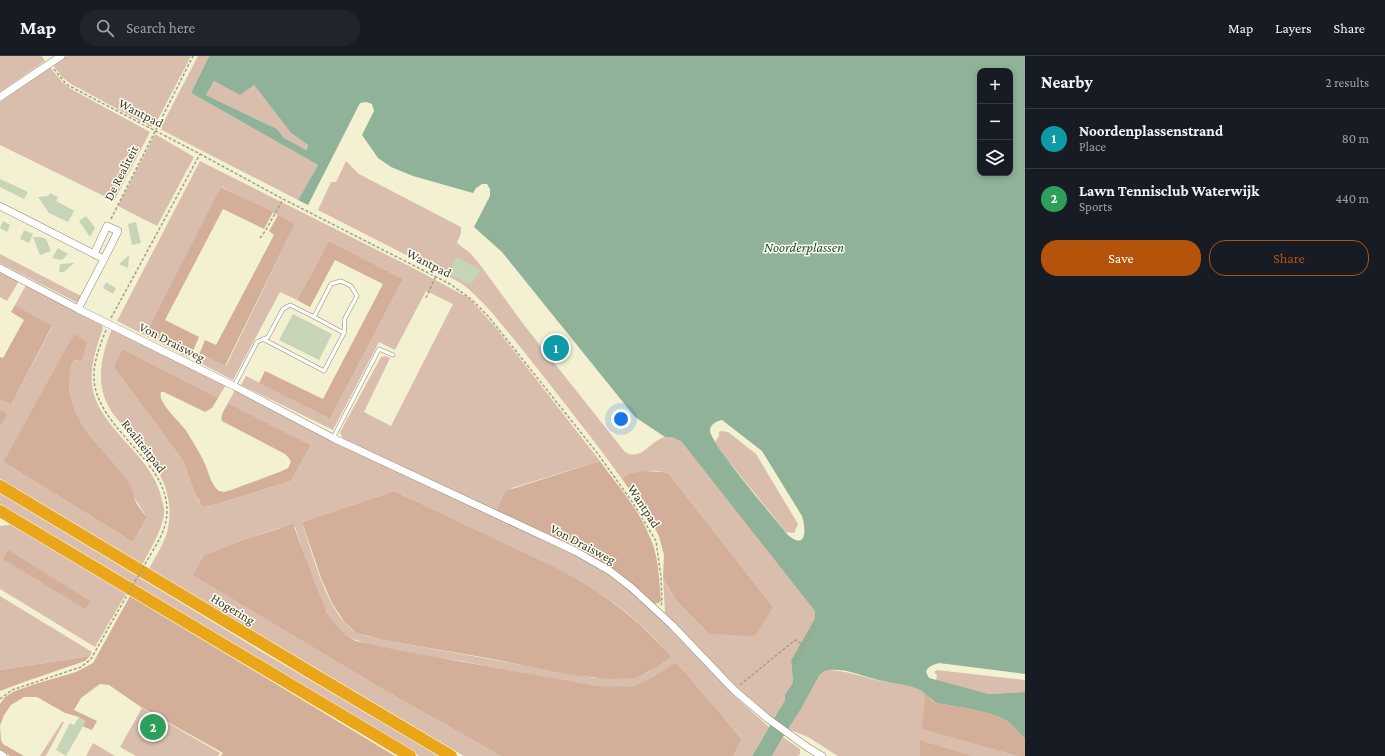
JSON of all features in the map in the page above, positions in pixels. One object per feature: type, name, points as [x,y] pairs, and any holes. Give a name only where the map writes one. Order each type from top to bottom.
[{"type":"highway","name":"Hogering","points":[[0,486],[451,756]]},
{"type":"highway","points":[[0,510],[410,756]]},
{"type":"street","points":[[0,97],[61,56]]},
{"type":"street","points":[[0,206],[104,259]]},
{"type":"street","points":[[78,309],[118,231],[107,226],[94,254]]},
{"type":"street","name":"Von Draisweg","points":[[0,268],[78,309],[234,386],[333,438],[575,551],[610,571],[658,610],[734,690],[767,718],[807,748],[822,756]]},
{"type":"lane","points":[[263,339],[324,371],[344,333],[345,318],[357,296],[352,286],[341,280],[331,284],[314,317]]},
{"type":"lane","points":[[234,386],[257,342],[268,337],[283,309],[290,305],[344,333]]},
{"type":"lane","points":[[333,438],[379,349],[393,355]]},
{"type":"path","name":"De Realiteit","points":[[107,226],[193,56]]},
{"type":"path","name":"Wantpad","points":[[50,63],[66,84],[283,199],[436,276],[471,299],[488,316],[598,454],[633,503],[656,541],[661,577],[662,602],[658,610]]},
{"type":"path","name":"Realiteitpad","points":[[0,699],[12,690],[81,667],[91,659],[161,536],[166,521],[166,507],[162,486],[151,467],[109,416],[102,404],[95,387],[95,362],[97,352],[108,323],[200,154]]},
{"type":"path","points":[[260,238],[283,199]]},
{"type":"path","points":[[426,298],[436,276]]},
{"type":"path","points":[[794,664],[815,626]]},
{"type":"path","points":[[734,690],[795,640],[804,645]]},
{"type":"shaded area","points":[[0,56],[42,56],[45,61],[0,92]]},
{"type":"shaded area","points":[[67,56],[191,56],[155,125],[151,127],[71,84],[62,77],[53,65]]},
{"type":"shaded area","points":[[198,56],[209,56],[191,93],[318,165],[298,200],[160,129]]},
{"type":"shaded area","points":[[50,67],[63,83],[73,90],[150,132],[114,201],[0,145],[0,102]]},
{"type":"shaded area","points":[[214,81],[240,94],[254,85],[291,133],[308,145],[305,150],[284,138],[277,129],[206,95]]},
{"type":"shaded area","points":[[155,134],[194,157],[157,226],[118,206]]},
{"type":"shaded area","points":[[200,161],[411,267],[469,298],[496,328],[600,461],[512,488],[496,511],[343,440],[340,432],[381,357],[385,356],[390,358],[364,412],[391,426],[453,304],[426,291],[395,350],[379,342],[333,430],[241,385],[246,376],[330,419],[403,279],[329,241],[297,300],[280,292],[233,380],[198,362],[202,354],[226,366],[295,224],[222,187],[148,329],[193,351],[189,358],[117,321]]},
{"type":"shaded area","points":[[346,161],[359,174],[461,227],[461,233],[457,243],[470,253],[478,262],[524,325],[625,452],[633,455],[639,453],[657,440],[664,437],[672,437],[681,441],[816,611],[815,618],[791,660],[793,682],[774,719],[743,694],[665,613],[663,577],[675,599],[709,634],[773,607],[669,474],[658,471],[645,471],[622,479],[525,353],[495,316],[470,290],[461,283],[318,210],[331,182],[336,182]]},
{"type":"shaded area","points":[[221,187],[273,212],[264,229],[223,209],[165,320],[199,337],[193,351],[148,329]]},
{"type":"shaded area","points":[[278,215],[295,224],[225,366],[202,354],[198,362],[196,362],[205,340],[216,345],[274,235],[269,231]]},
{"type":"shaded area","points":[[329,241],[403,279],[330,419],[259,383],[265,371],[323,399],[383,284],[335,260],[310,307],[297,300]]},
{"type":"shaded area","points":[[0,254],[81,296],[78,303],[0,263]]},
{"type":"shaded area","points":[[0,271],[19,281],[7,301],[0,297]]},
{"type":"shaded area","points":[[26,285],[102,325],[103,328],[94,356],[92,370],[92,384],[96,400],[114,428],[148,469],[157,484],[164,507],[163,522],[142,565],[0,479],[0,427],[8,414],[0,409],[0,399],[11,405],[52,327],[15,305]],"holes":[[[74,335],[78,361],[73,361],[69,376],[69,391],[76,416],[99,450],[133,491],[135,499],[147,517],[133,542],[5,463]]]},
{"type":"shaded area","points":[[15,305],[52,326],[11,405],[0,399],[0,357],[3,358],[24,320],[11,312]]},
{"type":"shaded area","points":[[112,329],[226,385],[218,398],[123,349],[115,369],[184,462],[199,502],[207,506],[217,504],[291,481],[311,445],[228,403],[235,390],[573,553],[608,574],[657,613],[738,699],[769,727],[752,756],[733,756],[742,740],[676,662],[645,683],[633,687],[616,688],[380,647],[351,638],[342,632],[334,623],[320,597],[308,567],[295,527],[279,528],[204,555],[194,575],[379,687],[501,756],[464,756],[149,569],[163,544],[167,533],[170,513],[168,499],[165,486],[152,462],[113,414],[104,396],[101,371]],"holes":[[[394,491],[549,564],[588,586],[625,612],[651,635],[663,647],[670,657],[646,673],[594,678],[369,637],[349,627],[333,606],[320,578],[302,522]]]},
{"type":"shaded area","points":[[74,334],[87,342],[82,360],[73,361],[71,366],[69,385],[71,399],[81,424],[126,479],[133,491],[136,502],[147,517],[133,542],[4,461]]},
{"type":"shaded area","points":[[123,349],[218,398],[212,408],[205,412],[164,392],[161,392],[161,396],[166,407],[187,432],[203,460],[212,482],[219,491],[224,492],[231,490],[282,471],[288,468],[291,462],[285,454],[222,421],[222,414],[228,403],[311,445],[291,481],[217,504],[202,506],[195,493],[184,462],[115,369],[115,364]]},
{"type":"shaded area","points":[[0,409],[8,414],[0,427]]},
{"type":"shaded area","points":[[719,432],[728,432],[756,454],[798,524],[794,533],[786,532],[726,458],[715,442],[719,436]]},
{"type":"shaded area","points":[[600,461],[639,515],[652,543],[657,559],[659,576],[661,601],[659,603],[654,604],[634,585],[612,570],[496,511],[506,491]]},
{"type":"shaded area","points":[[642,471],[664,472],[669,474],[773,607],[756,634],[753,636],[709,634],[675,599],[663,577],[664,555],[659,536],[648,516],[622,479],[629,474]]},
{"type":"shaded area","points":[[394,491],[549,564],[584,583],[615,604],[644,628],[671,657],[636,678],[608,679],[572,675],[487,658],[383,640],[357,633],[345,623],[332,603],[321,578],[302,522]]},
{"type":"shaded area","points":[[0,493],[262,652],[439,756],[419,756],[0,505]]},
{"type":"shaded area","points":[[15,524],[127,592],[95,647],[0,589],[0,526]]},
{"type":"shaded area","points":[[293,524],[327,612],[336,625],[346,635],[356,641],[396,650],[598,686],[632,687],[652,678],[676,662],[742,740],[733,756],[501,756],[379,687],[193,575],[204,555],[246,539]]},
{"type":"shaded area","points":[[8,550],[90,601],[85,609],[3,559]]},
{"type":"shaded area","points":[[0,596],[92,652],[90,656],[0,670]]},
{"type":"shaded area","points":[[130,596],[395,756],[221,756],[223,753],[141,707],[109,685],[100,684],[81,698],[74,710],[97,721],[92,730],[82,726],[85,721],[79,717],[65,713],[37,697],[24,697],[11,705],[4,715],[0,726],[0,704],[5,697],[15,691],[76,672],[93,663]]},
{"type":"shaded area","points":[[90,656],[85,661],[0,691],[0,670]]},
{"type":"shaded area","points":[[830,670],[914,687],[925,693],[923,729],[1017,756],[974,756],[920,740],[920,756],[838,756],[808,737],[788,729],[819,676],[823,671]]},
{"type":"shaded area","points":[[937,670],[1025,680],[1025,692],[989,694],[936,681],[937,675],[934,672]]},
{"type":"shaded area","points":[[925,693],[932,701],[937,703],[985,712],[995,715],[1010,723],[1025,739],[1025,756],[1017,756],[922,729]]},
{"type":"shaded area","points":[[142,708],[220,753],[218,756],[136,756],[120,747]]},
{"type":"shaded area","points":[[62,722],[64,722],[46,756],[40,756]]},
{"type":"shaded area","points":[[0,726],[1,740],[3,744],[24,756],[10,756],[0,750]]},
{"type":"shaded area","points":[[783,737],[800,749],[800,754],[798,756],[772,756]]},
{"type":"shaded area","points":[[920,740],[974,756],[920,756]]},
{"type":"shaded area","points":[[93,743],[115,756],[86,756]]},
{"type":"water","name":"Noorderplassen","points":[[209,56],[1025,56],[1025,674],[939,663],[929,667],[926,672],[929,678],[989,694],[1025,692],[1025,739],[1010,723],[995,715],[937,703],[922,691],[910,686],[878,680],[847,671],[829,670],[823,672],[819,676],[772,756],[752,756],[785,700],[785,695],[793,682],[791,660],[815,618],[815,611],[681,441],[671,437],[665,437],[635,417],[502,252],[474,227],[490,196],[490,189],[487,184],[482,184],[476,188],[473,193],[413,176],[391,167],[378,158],[362,135],[374,111],[372,104],[366,102],[360,103],[308,205],[298,200],[318,165],[191,93]],"holes":[[[214,81],[240,95],[254,85],[291,133],[308,145],[306,150],[284,138],[277,129],[206,95]],[[722,420],[762,451],[802,516],[804,536],[799,541],[788,535],[744,482],[713,439],[710,429],[712,425]]]},
{"type":"building","points":[[0,179],[28,192],[24,199],[0,187]]},
{"type":"building","points":[[50,193],[58,197],[56,201],[74,211],[68,222],[49,213],[38,197],[48,196]]},
{"type":"building","points":[[86,216],[95,228],[90,237],[79,221]]},
{"type":"building","points":[[3,221],[10,225],[7,232],[0,228]]},
{"type":"building","points":[[136,222],[141,243],[132,245],[128,224]]},
{"type":"building","points":[[24,230],[33,234],[29,243],[20,239]]},
{"type":"building","points":[[33,237],[46,239],[51,251],[40,255]]},
{"type":"building","points":[[58,248],[68,254],[62,260],[52,258]]},
{"type":"building","points":[[129,255],[128,268],[119,264]]},
{"type":"building","points":[[456,257],[481,270],[471,285],[448,274]]},
{"type":"building","points":[[74,263],[64,272],[59,272],[60,264]]},
{"type":"building","points":[[106,282],[116,288],[113,294],[103,288]]},
{"type":"building","points":[[293,314],[332,334],[319,360],[279,340]]},
{"type":"building","points":[[79,717],[86,721],[66,756],[56,750],[70,723],[74,725]]},
{"type":"place","name":"Noordenplassenstrand","points":[[556,348]]},
{"type":"place","name":"Lawn Tennisclub Waterwijk","points":[[153,727]]}]
